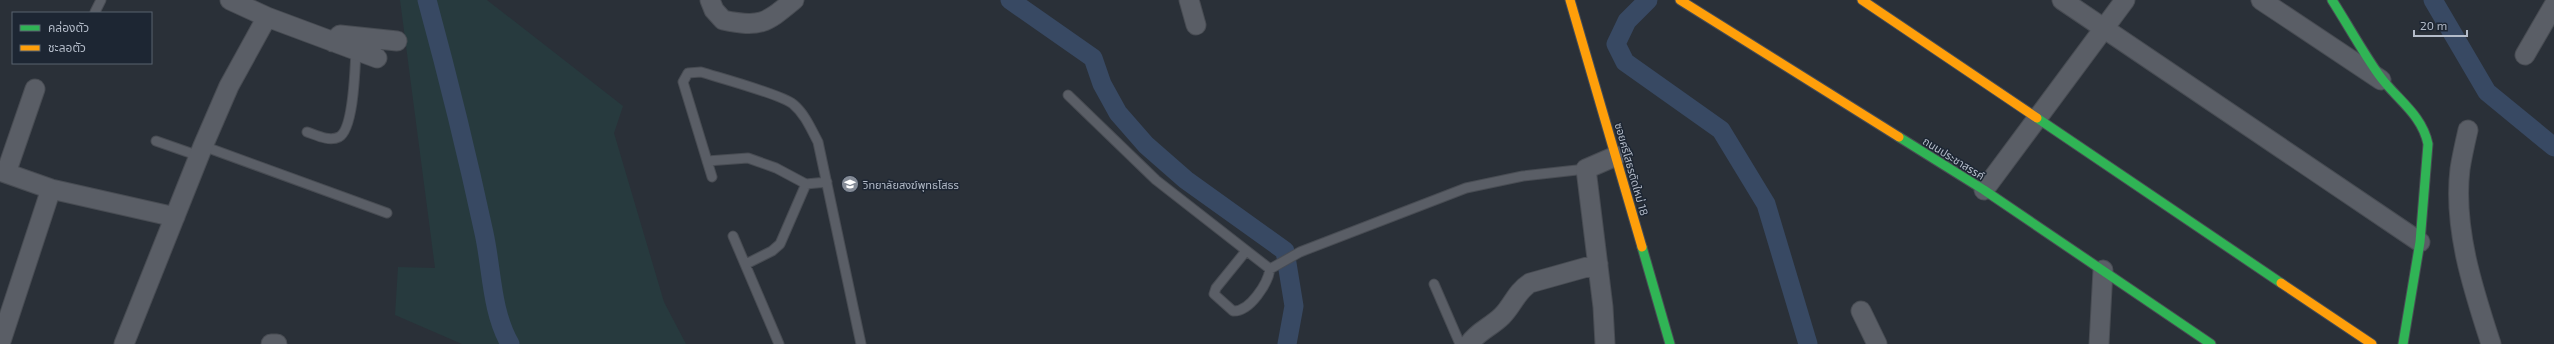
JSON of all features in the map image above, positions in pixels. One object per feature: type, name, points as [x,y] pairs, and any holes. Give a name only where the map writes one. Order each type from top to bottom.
[{"type":"street","points":[[230,0],[267,17],[376,58]]},
{"type":"street","points":[[710,0],[714,10],[723,20],[761,23],[775,17],[794,0]]},
{"type":"street","points":[[1189,0],[1196,25]]},
{"type":"street","name":"ซอยศรีโสธรตัดใหม่ 18","points":[[1570,0],[1670,344]]},
{"type":"street","name":"ถนนประชาสรรค์","points":[[1680,0],[1984,190],[2211,344]]},
{"type":"street","points":[[1862,0],[2372,344]]},
{"type":"street","points":[[2062,0],[2104,30],[2420,242]]},
{"type":"street","points":[[1984,190],[2125,0]]},
{"type":"street","points":[[2261,0],[2386,83]]},
{"type":"street","points":[[2332,0],[2386,83],[2421,119],[2427,131],[2428,144],[2420,242],[2403,344]]},
{"type":"street","points":[[2525,55],[2554,5]]},
{"type":"street","points":[[124,344],[201,151],[229,86],[267,17]]},
{"type":"street","points":[[332,42],[340,35],[397,41]]},
{"type":"street","points":[[35,89],[3,172],[51,189],[175,217]]},
{"type":"street","points":[[2468,130],[2460,170],[2460,211],[2465,254],[2475,296],[2491,344]]},
{"type":"street","points":[[1605,344],[1598,264],[1586,169],[1616,156]]},
{"type":"street","points":[[0,344],[51,189]]},
{"type":"street","points":[[1469,344],[1477,334],[1502,316],[1521,289],[1530,283],[1598,264]]},
{"type":"street","points":[[2099,344],[2103,270]]},
{"type":"street","points":[[1861,311],[1877,344]]},
{"type":"street","points":[[271,344],[277,344]]},
{"type":"lane","points":[[95,12],[101,0]]},
{"type":"lane","points":[[307,132],[331,139],[340,137],[344,131],[352,103],[356,50]]},
{"type":"lane","points":[[712,177],[683,82],[688,74],[700,72],[792,104],[804,116],[818,142],[861,344]]},
{"type":"lane","points":[[1068,95],[1156,180],[1270,269]]},
{"type":"lane","points":[[156,141],[201,151],[387,213]]},
{"type":"lane","points":[[707,161],[748,158],[776,168],[806,184],[827,182]]},
{"type":"lane","points":[[1246,251],[1216,288],[1214,294],[1233,311],[1241,310],[1261,289],[1269,277],[1270,269],[1280,261],[1300,252],[1466,188],[1516,177],[1586,169]]},
{"type":"lane","points":[[746,264],[772,251],[780,244],[806,184]]},
{"type":"lane","points":[[734,236],[779,344]]},
{"type":"lane","points":[[1434,284],[1460,344]]},
{"type":"green space","points":[[400,0],[487,0],[623,106],[614,133],[664,302],[686,344],[462,344],[395,315],[398,267],[435,268]]},
{"type":"waterway","points":[[427,0],[478,203],[499,318],[510,344]]},
{"type":"waterway","points":[[1010,0],[1093,58],[1102,84],[1118,113],[1146,145],[1186,180],[1285,251],[1294,306],[1287,344]]},
{"type":"waterway","points":[[1648,0],[1627,21],[1616,44],[1625,62],[1721,130],[1766,204],[1808,344]]},
{"type":"waterway","points":[[2433,0],[2487,92],[2554,147]]},
{"type":"traffic: fast","points":[[2332,0],[2379,75],[2414,115],[2425,133],[2428,144],[2420,242],[2403,344]]},
{"type":"traffic: fast","points":[[2037,118],[2281,283]]},
{"type":"traffic: fast","points":[[1899,137],[1984,190],[2211,344]]},
{"type":"traffic: fast","points":[[1642,247],[1670,344]]},
{"type":"traffic: slow","points":[[1570,0],[1642,247]]},
{"type":"traffic: slow","points":[[1680,0],[1899,137]]},
{"type":"traffic: slow","points":[[1862,0],[2037,118]]},
{"type":"traffic: slow","points":[[2281,283],[2372,344]]},
{"type":"place","name":"วิทยาลัยสงฆ์พุทธโสธร","points":[[850,184]]}]
